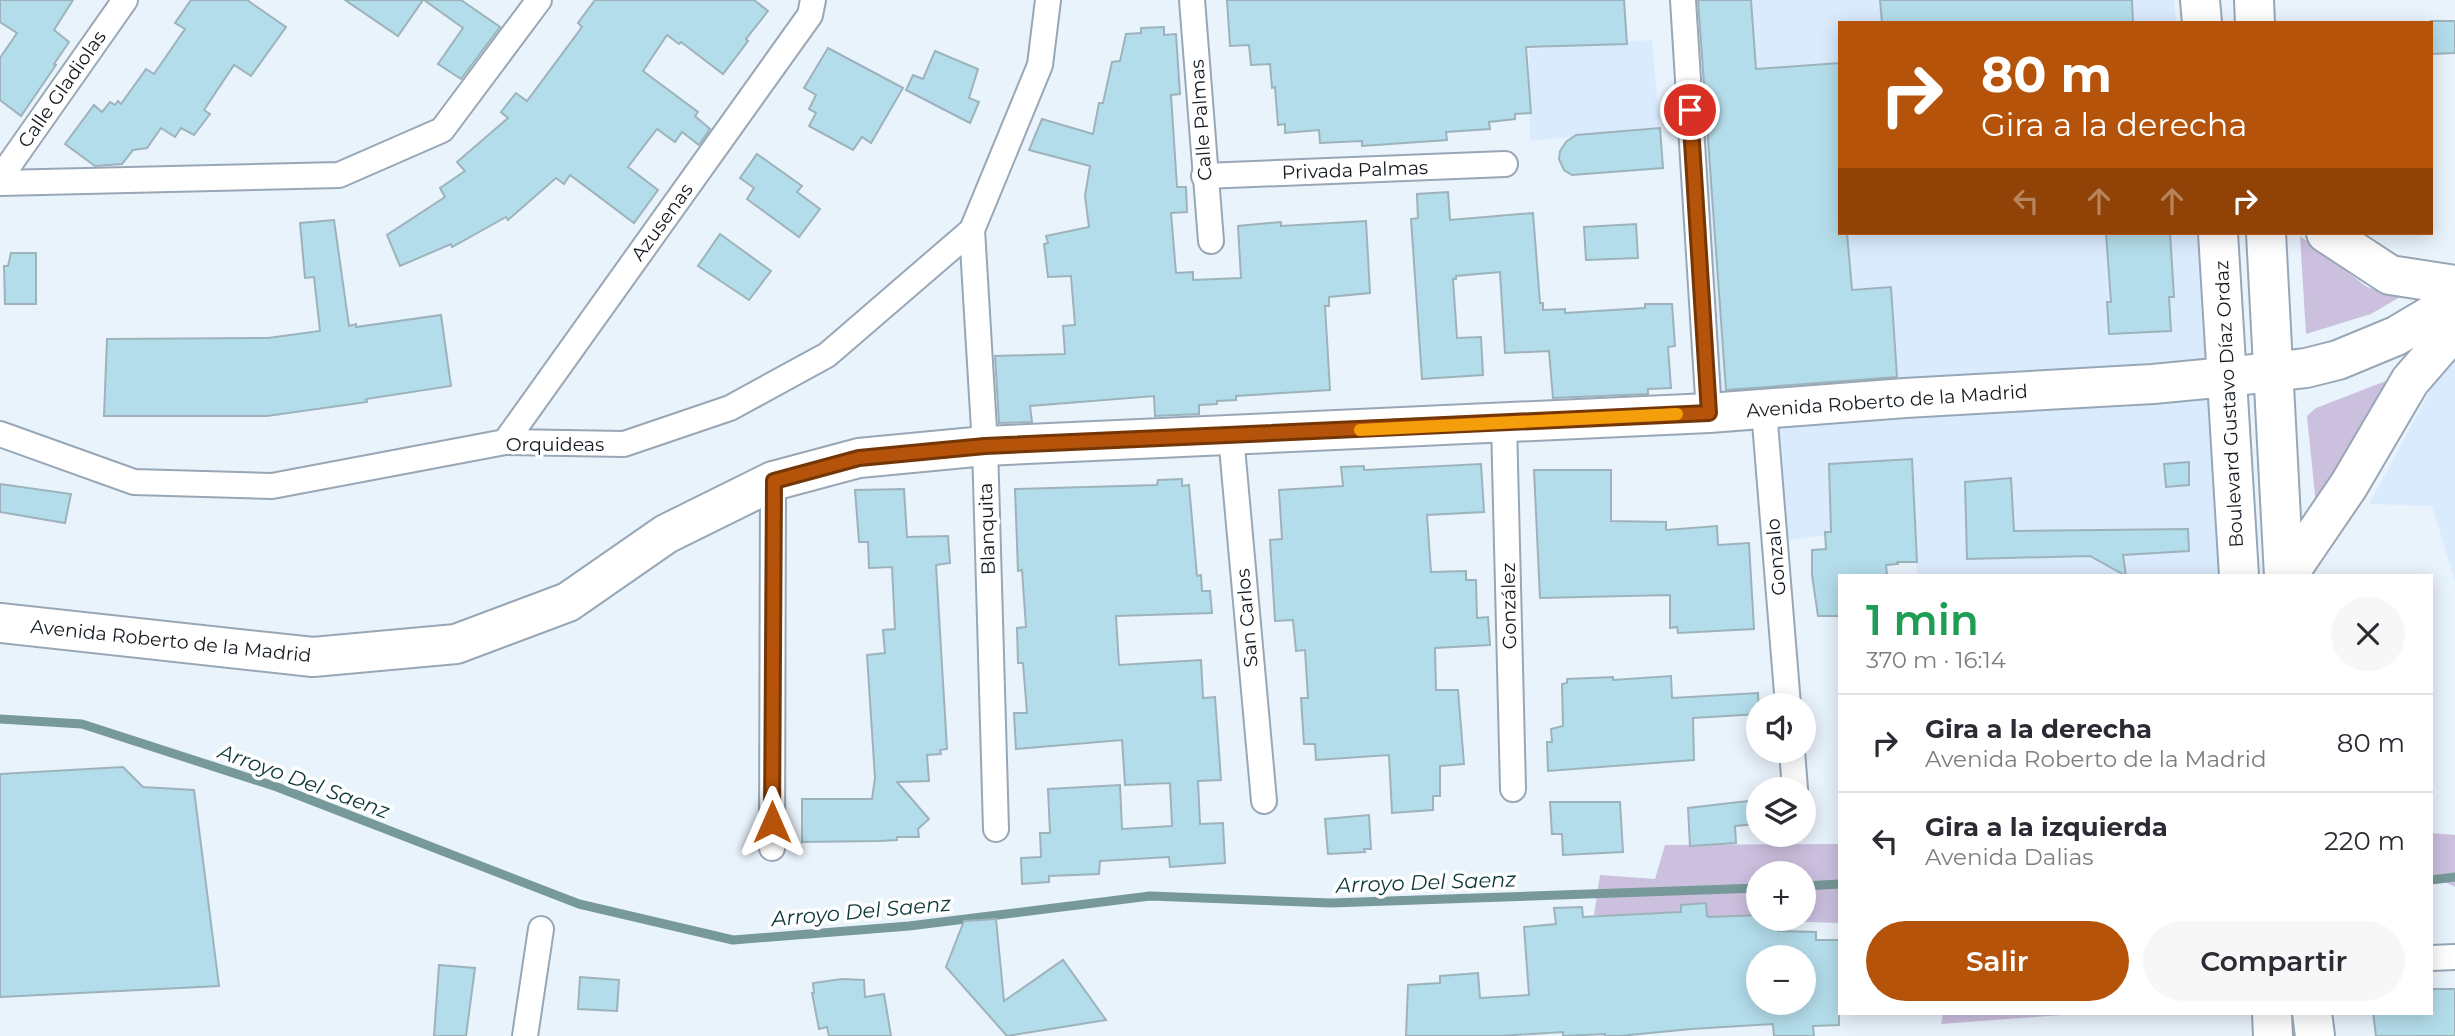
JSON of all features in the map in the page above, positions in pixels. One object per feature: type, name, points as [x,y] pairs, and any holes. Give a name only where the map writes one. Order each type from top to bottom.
[{"type":"main road","points":[[2200,0],[2202,21]]},
{"type":"main road","points":[[2253,0],[2255,21]]},
{"type":"main road","name":"Boulevard Gustavo Díaz Ordaz","points":[[2218,235],[2239,574]]},
{"type":"main road","points":[[2266,235],[2286,574]]},
{"type":"main road","points":[[2329,235],[2390,275],[2455,285]]},
{"type":"main road","name":"Avenida Roberto de la Madrid","points":[[0,623],[313,657],[456,644],[568,602],[666,534],[774,481],[859,458],[985,446],[1764,410],[2226,377],[2324,365],[2396,336],[2455,300]]},
{"type":"main road","points":[[2287,574],[2349,485],[2410,381],[2455,329]]},
{"type":"main road","points":[[2272,1015],[2273,1036]]},
{"type":"main road","points":[[2312,1015],[2315,1036]]},
{"type":"street","name":"Calle Gladiolas","points":[[0,180],[125,0]]},
{"type":"street","points":[[0,180],[339,175],[442,130],[539,0]]},
{"type":"street","name":"Azusenas","points":[[505,442],[810,15],[813,0]]},
{"type":"street","points":[[972,230],[1040,65],[1048,0]]},
{"type":"street","name":"Calle Palmas","points":[[1192,0],[1211,241]]},
{"type":"street","points":[[1683,0],[1709,413]]},
{"type":"street","name":"Privada Palmas","points":[[1204,176],[1505,164]]},
{"type":"street","name":"Orquideas","points":[[0,434],[134,482],[272,486],[505,442],[624,444],[730,408],[827,355],[972,230]]},
{"type":"street","name":"Blanquita","points":[[972,230],[985,446],[996,829]]},
{"type":"street","name":"Gonzalo","points":[[1764,410],[1787,693]]},
{"type":"street","name":"González","points":[[1504,423],[1513,789]]},
{"type":"street","name":"San Carlos","points":[[1231,436],[1264,801]]},
{"type":"street","points":[[772,848],[774,481]]},
{"type":"street","points":[[525,1036],[541,929]]},
{"type":"street","points":[[2433,958],[2455,957]]},
{"type":"shaded area","points":[[1686,0],[2174,0],[2176,21],[1838,21],[1838,235],[2203,235],[2234,574],[1917,574],[1913,526],[1787,540],[1772,415],[1714,419]]},
{"type":"shaded area","points":[[1652,40],[1660,128],[1530,141],[1529,49]]},
{"type":"shaded area","points":[[2300,236],[2367,287],[2400,297],[2371,314],[2306,334]]},
{"type":"shaded area","points":[[2455,353],[2455,581],[2432,506],[2369,504],[2444,365]]},
{"type":"shaded area","points":[[2404,374],[2318,525],[2307,416],[2316,408]]},
{"type":"shaded area","points":[[2433,833],[2455,835],[2455,887],[2433,876]]},
{"type":"shaded area","points":[[1816,844],[1838,844],[1838,923],[1816,922],[1816,861],[1746,861],[1746,920],[1594,915],[1600,875],[1655,879],[1665,845],[1816,847]]},
{"type":"shaded area","points":[[1943,1015],[2062,1015],[1941,1024]]},
{"type":"building","points":[[0,0],[73,0],[54,30],[69,42],[21,116],[0,100],[0,58],[17,33],[0,22]]},
{"type":"building","points":[[191,0],[247,0],[286,27],[251,76],[234,65],[204,110],[210,114],[194,135],[181,128],[175,137],[161,128],[147,148],[133,150],[122,164],[95,166],[65,144],[94,105],[102,112],[110,102],[115,105],[118,101],[121,104],[146,69],[154,74],[185,29],[175,23]]},
{"type":"building","points":[[345,0],[423,0],[398,36]]},
{"type":"building","points":[[424,0],[461,0],[500,27],[461,79],[438,64],[463,28]]},
{"type":"building","points":[[595,0],[754,0],[768,11],[723,74],[681,42],[679,44],[667,35],[643,71],[698,112],[695,116],[710,129],[699,145],[682,132],[675,142],[657,129],[628,167],[658,190],[634,223],[570,175],[564,184],[556,178],[508,220],[506,217],[452,247],[451,244],[400,266],[387,235],[445,197],[440,188],[465,171],[457,162],[508,118],[501,112],[516,93],[527,101],[582,27],[578,23]]},
{"type":"building","points":[[1227,0],[1624,0],[1627,44],[1526,47],[1531,113],[1515,114],[1515,119],[1489,122],[1490,129],[1446,132],[1447,140],[1362,146],[1362,141],[1320,143],[1319,130],[1285,133],[1285,124],[1278,125],[1270,64],[1251,65],[1249,45],[1230,46]]},
{"type":"building","points":[[1698,0],[1751,0],[1756,69],[1838,63],[1838,235],[1847,235],[1852,290],[1891,287],[1897,377],[1726,390]]},
{"type":"building","points":[[1880,0],[2132,0],[2133,21],[1882,21]]},
{"type":"building","points":[[2433,21],[2455,21],[2455,53],[2433,54]]},
{"type":"building","points":[[1164,27],[1164,35],[1176,34],[1180,94],[1171,95],[1177,187],[1186,187],[1187,212],[1171,213],[1176,273],[1193,272],[1193,280],[1241,278],[1238,226],[1281,222],[1281,226],[1366,221],[1370,293],[1329,297],[1329,306],[1325,306],[1330,390],[1236,396],[1236,400],[1199,405],[1199,414],[1155,416],[1154,396],[1030,406],[1032,422],[999,423],[995,356],[1065,354],[1063,326],[1075,325],[1071,276],[1048,277],[1044,244],[1048,243],[1046,236],[1089,227],[1085,196],[1090,166],[1029,150],[1042,119],[1093,134],[1099,103],[1103,103],[1112,62],[1120,61],[1126,34],[1141,33],[1141,28]]},
{"type":"building","points":[[828,48],[903,88],[871,143],[862,137],[853,150],[809,126],[816,113],[809,109],[816,95],[804,88]]},
{"type":"building","points":[[935,51],[978,69],[969,98],[979,102],[970,123],[906,90],[913,75],[923,79]]},
{"type":"building","points":[[1660,128],[1663,168],[1572,175],[1564,170],[1559,159],[1560,151],[1566,142],[1576,135]]},
{"type":"building","points":[[757,154],[802,186],[797,192],[820,209],[799,237],[747,199],[754,188],[740,178]]},
{"type":"building","points":[[1448,192],[1450,220],[1533,213],[1540,303],[1543,303],[1543,310],[1565,309],[1565,313],[1645,308],[1645,304],[1672,304],[1675,346],[1668,347],[1671,388],[1648,389],[1648,394],[1553,398],[1549,351],[1505,353],[1500,272],[1456,276],[1456,279],[1453,279],[1457,338],[1481,337],[1483,375],[1422,379],[1411,219],[1418,218],[1417,194]]},
{"type":"building","points":[[334,220],[349,326],[441,315],[451,386],[366,399],[367,402],[267,416],[104,416],[107,339],[268,338],[320,331],[314,277],[305,278],[300,223]]},
{"type":"building","points":[[1636,224],[1638,258],[1586,260],[1584,227]]},
{"type":"building","points":[[720,234],[771,271],[749,300],[698,266]]},
{"type":"building","points":[[2106,235],[2170,235],[2174,297],[2169,297],[2171,331],[2109,334],[2107,302],[2111,302]]},
{"type":"building","points":[[11,253],[36,253],[36,304],[5,304],[4,266],[8,266]]},
{"type":"building","points":[[1912,459],[1917,562],[1886,565],[1887,574],[1838,574],[1838,616],[1818,616],[1812,575],[1812,550],[1826,549],[1825,532],[1831,532],[1829,464]]},
{"type":"building","points":[[2189,462],[2189,485],[2166,487],[2164,464]]},
{"type":"building","points":[[1481,464],[1484,512],[1427,515],[1431,572],[1466,571],[1466,580],[1476,580],[1477,618],[1488,617],[1490,645],[1435,648],[1436,690],[1458,690],[1464,764],[1440,766],[1440,796],[1433,796],[1433,810],[1392,813],[1389,755],[1316,760],[1315,744],[1304,744],[1301,698],[1308,698],[1305,650],[1296,651],[1293,620],[1275,621],[1270,540],[1282,539],[1279,490],[1343,486],[1341,467],[1364,466],[1364,470]]},
{"type":"building","points":[[1534,470],[1611,470],[1611,521],[1666,522],[1666,530],[1717,526],[1718,545],[1749,543],[1754,629],[1678,633],[1677,627],[1670,628],[1670,595],[1540,598]]},
{"type":"building","points":[[2011,478],[2014,531],[2188,529],[2189,551],[2123,555],[2126,574],[2090,556],[1967,559],[1965,482]]},
{"type":"building","points":[[1182,479],[1182,486],[1189,485],[1197,576],[1201,575],[1202,591],[1210,591],[1212,613],[1116,616],[1119,665],[1201,660],[1203,698],[1215,697],[1221,780],[1198,781],[1200,824],[1223,823],[1225,863],[1170,867],[1169,857],[1100,861],[1099,874],[1049,876],[1049,882],[1022,884],[1021,858],[1041,857],[1040,833],[1050,833],[1048,789],[1120,785],[1122,829],[1172,826],[1170,783],[1125,785],[1122,740],[1016,749],[1014,713],[1027,713],[1023,663],[1018,663],[1017,628],[1026,627],[1022,570],[1018,571],[1015,489],[1157,485],[1158,480]]},
{"type":"building","points":[[0,484],[71,494],[65,523],[0,512]]},
{"type":"building","points":[[904,489],[907,537],[948,536],[950,563],[936,565],[947,749],[940,750],[941,754],[927,755],[929,781],[897,782],[929,819],[918,829],[919,837],[897,837],[897,840],[879,841],[802,842],[802,799],[872,799],[875,778],[867,655],[885,653],[883,630],[895,629],[892,567],[869,568],[868,542],[859,542],[855,490]]},
{"type":"building","points":[[1671,676],[1672,698],[1746,694],[1746,715],[1693,718],[1694,760],[1548,771],[1547,742],[1552,742],[1551,729],[1563,726],[1562,684],[1567,683],[1567,679],[1613,677],[1613,680]]},
{"type":"building","points":[[123,767],[143,787],[194,790],[219,986],[0,997],[0,774]]},
{"type":"building","points":[[1746,801],[1746,825],[1735,826],[1736,843],[1690,846],[1688,808]]},
{"type":"building","points":[[1550,802],[1620,802],[1623,852],[1563,855],[1562,834],[1552,834]]},
{"type":"building","points":[[1369,815],[1371,849],[1364,849],[1365,852],[1328,854],[1325,819]]},
{"type":"building","points":[[1706,903],[1709,917],[1746,916],[1746,931],[1816,932],[1816,940],[1838,940],[1839,1025],[1813,1026],[1814,1036],[1774,1036],[1773,1024],[1619,1036],[1563,1036],[1563,1032],[1498,1036],[1406,1036],[1408,985],[1440,983],[1440,976],[1478,973],[1480,998],[1529,995],[1524,927],[1556,924],[1554,908],[1582,907],[1583,917],[1681,912],[1681,905]]},
{"type":"building","points":[[996,919],[1004,1001],[1063,960],[1106,1020],[1007,1036],[946,967],[964,921]]},
{"type":"building","points":[[439,965],[475,968],[466,1036],[434,1036]]},
{"type":"building","points":[[580,977],[619,980],[617,1011],[578,1009]]},
{"type":"building","points":[[842,979],[864,980],[865,997],[884,994],[891,1036],[829,1036],[827,1027],[819,1029],[812,993],[813,983]]},
{"type":"building","points":[[2433,989],[2455,989],[2455,1036],[2376,1036],[2373,1015],[2433,1015]]},
{"type":"waterway","name":"Arroyo Del Saenz","points":[[0,719],[82,724],[277,787],[579,904],[733,940],[909,926],[1150,896],[1331,903],[1746,888]]},
{"type":"waterway","name":"Arroyo Del Saenz","points":[[2433,880],[2455,877]]},
{"type":"waterway","name":"Arroyo Del Saenz","points":[[1816,885],[1838,884]]},
{"type":"slow traffic","points":[[1360,430],[1677,414]]},
{"type":"route","points":[[772,822],[774,481],[859,458],[985,446],[1709,413],[1690,110]]}]
